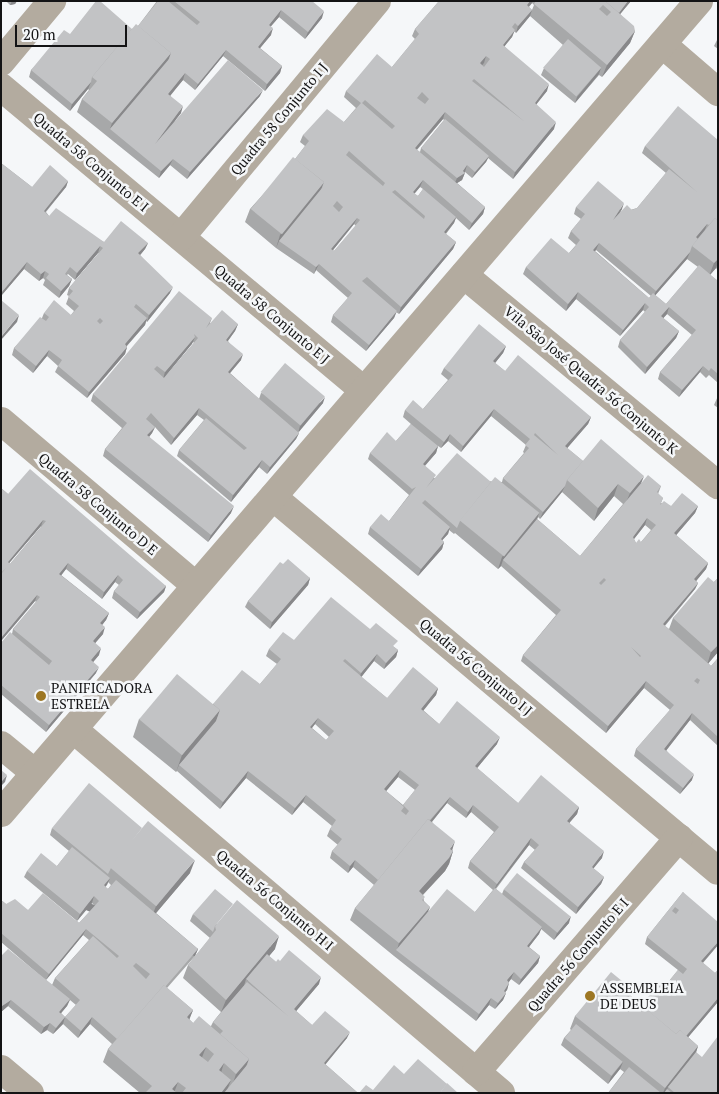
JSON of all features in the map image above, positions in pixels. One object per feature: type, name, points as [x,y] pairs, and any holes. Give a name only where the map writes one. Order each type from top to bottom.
[{"type":"street","points":[[1,62],[52,1]]},
{"type":"street","name":"Quadra 58 Conjunto I J","points":[[180,237],[377,1]]},
{"type":"street","points":[[1,813],[699,1]]},
{"type":"street","points":[[662,44],[718,92]]},
{"type":"street","name":"Quadra 58 Conjunto E I","points":[[1,88],[180,237]]},
{"type":"street","name":"Quadra 58 Conjunto E J","points":[[180,237],[364,391]]},
{"type":"street","name":"Vila São José Quadra 56 Conjunto K","points":[[464,274],[718,486]]},
{"type":"street","name":"Quadra 58 Conjunto D E","points":[[1,421],[196,586]]},
{"type":"street","name":"Quadra 56 Conjunto I J","points":[[273,497],[718,871]]},
{"type":"street","name":"Quadra 56 Conjunto H I","points":[[73,729],[501,1093]]},
{"type":"street","points":[[1,745],[35,773]]},
{"type":"street","name":"Quadra 56 Conjunto E I","points":[[476,1072],[679,838]]},
{"type":"street","points":[[1,1069],[30,1093]]},
{"type":"building","points":[[96,1],[100,1],[132,29],[72,104],[31,70],[64,30],[70,34]]},
{"type":"building","points":[[158,1],[168,1],[197,25],[200,22],[174,1],[312,1],[324,11],[308,32],[281,10],[269,25],[273,28],[258,47],[282,66],[267,84],[226,50],[198,84],[185,73],[168,94],[183,106],[155,144],[228,60],[263,90],[190,172],[173,159],[161,171],[110,129],[169,59],[171,53],[138,26]]},
{"type":"building","points":[[439,1],[530,1],[527,5],[532,10],[518,26],[515,23],[512,27],[515,30],[503,45],[549,84],[535,103],[556,122],[515,172],[445,112],[415,148],[485,207],[472,223],[423,180],[413,192],[418,196],[423,189],[456,217],[444,232],[456,242],[401,307],[367,277],[362,281],[397,311],[369,345],[333,315],[352,293],[319,264],[316,267],[279,241],[322,188],[324,182],[295,159],[309,141],[303,135],[327,109],[344,122],[361,103],[346,91],[377,54],[392,67],[419,34],[415,29]],"holes":[[[486,56],[490,59],[484,67],[480,63]],[[474,79],[525,122],[472,81]],[[422,92],[429,99],[425,104],[417,98]],[[365,100],[395,126],[392,129],[362,103]],[[349,151],[385,183],[383,186],[346,155]],[[395,190],[425,216],[424,219],[392,192]],[[337,201],[343,207],[339,212],[333,206]],[[357,218],[360,220],[334,251],[331,249]]]},
{"type":"building","points":[[536,1],[605,1],[634,26],[635,31],[607,65],[534,4]],"holes":[[[603,5],[611,12],[607,16],[599,9]]]},
{"type":"building","points":[[605,1],[628,1],[619,13]]},
{"type":"building","points":[[136,24],[171,53],[112,123],[82,99],[97,81],[92,77]]},
{"type":"building","points":[[568,39],[601,68],[576,97],[543,68]]},
{"type":"building","points":[[678,106],[718,140],[718,219],[715,218],[709,225],[707,224],[696,237],[698,239],[690,252],[656,291],[599,243],[593,250],[649,298],[653,293],[666,304],[699,265],[718,281],[718,374],[711,368],[709,371],[703,366],[682,390],[660,372],[696,330],[669,307],[661,316],[679,331],[647,367],[620,340],[649,307],[645,303],[623,330],[578,292],[568,304],[526,267],[551,238],[569,253],[574,248],[580,240],[571,231],[585,214],[576,207],[598,181],[624,203],[613,220],[627,205],[632,210],[637,208],[669,169],[697,192],[645,146]]},
{"type":"building","points":[[445,119],[489,156],[475,172],[467,165],[463,171],[465,173],[457,178],[421,148]]},
{"type":"building","points":[[293,157],[324,182],[282,234],[251,209]]},
{"type":"building","points":[[1,163],[32,187],[50,165],[68,181],[44,211],[49,216],[56,208],[104,242],[121,221],[148,243],[138,253],[173,287],[149,315],[136,304],[134,307],[147,318],[125,344],[127,347],[89,392],[58,366],[62,360],[49,350],[36,366],[14,348],[40,317],[46,321],[49,317],[44,313],[54,300],[71,315],[79,306],[68,297],[73,291],[69,288],[103,248],[100,246],[77,273],[70,267],[65,274],[72,279],[61,291],[46,278],[49,274],[45,271],[41,274],[27,262],[1,293]],"holes":[[[100,318],[103,321],[100,324],[97,321]]]},
{"type":"building","points":[[715,218],[718,221],[718,259],[714,263],[692,246]]},
{"type":"building","points":[[179,291],[212,318],[206,328],[222,310],[238,324],[226,340],[243,354],[228,372],[299,433],[270,467],[262,460],[233,495],[179,450],[206,418],[244,450],[247,448],[199,408],[174,438],[151,413],[146,419],[155,427],[147,435],[234,506],[211,535],[105,449],[127,423],[93,394]],"holes":[[[194,334],[198,338],[164,378],[154,369],[157,366],[165,372],[195,337]]]},
{"type":"building","points":[[1,300],[19,315],[1,337]]},
{"type":"building","points":[[479,324],[506,346],[493,361],[505,371],[518,355],[591,417],[565,446],[583,461],[543,512],[503,478],[529,448],[525,445],[530,439],[494,409],[463,446],[450,434],[444,442],[405,410],[413,400],[423,409],[453,375],[444,368]],"holes":[[[535,433],[558,455],[534,435]]]},
{"type":"building","points":[[285,363],[325,396],[300,426],[261,392]]},
{"type":"building","points":[[411,424],[438,446],[423,464],[436,475],[426,488],[457,453],[491,482],[460,521],[457,528],[425,500],[422,503],[450,527],[441,539],[444,542],[421,569],[370,527],[381,514],[389,521],[416,487],[412,489],[370,453],[387,432],[396,441]]},
{"type":"building","points":[[601,439],[644,476],[630,493],[618,484],[598,508],[567,480]]},
{"type":"building","points":[[30,469],[166,586],[140,612],[114,591],[123,580],[118,575],[104,592],[68,563],[59,574],[109,613],[100,623],[105,627],[93,641],[101,648],[91,660],[99,667],[49,725],[1,685],[1,643],[10,632],[49,665],[52,661],[13,629],[40,597],[37,595],[1,638],[1,574],[6,568],[1,573],[1,488],[8,494]],"holes":[[[43,520],[46,521],[10,564],[8,562]]]},
{"type":"building","points":[[648,475],[661,486],[657,492],[663,498],[660,505],[664,501],[671,506],[682,493],[698,506],[674,533],[708,563],[694,579],[698,583],[663,624],[711,666],[718,658],[718,737],[692,713],[664,749],[694,774],[683,788],[636,749],[674,705],[646,681],[608,726],[523,655],[561,610],[503,560],[537,519],[580,556]],"holes":[[[647,518],[656,525],[641,542],[639,539],[636,543],[633,537]],[[604,578],[606,580],[601,585],[599,583]],[[697,678],[700,680],[698,684],[694,681]]]},
{"type":"building","points":[[495,477],[539,513],[504,556],[460,521]]},
{"type":"building","points":[[288,559],[310,578],[272,622],[248,601],[280,562],[283,564]]},
{"type":"building","points":[[708,577],[714,582],[718,578],[718,645],[711,652],[673,618]]},
{"type":"building","points":[[331,597],[370,629],[376,623],[398,641],[393,646],[398,650],[386,663],[377,654],[361,673],[345,659],[343,661],[387,698],[413,667],[438,688],[421,709],[439,724],[457,701],[500,737],[475,766],[518,803],[541,775],[579,807],[567,821],[604,851],[592,867],[604,877],[578,907],[524,862],[539,845],[531,838],[497,884],[470,861],[499,827],[473,805],[468,812],[450,797],[430,820],[428,819],[378,880],[355,860],[350,866],[332,851],[342,839],[330,829],[336,820],[306,795],[295,808],[248,771],[223,802],[179,765],[216,721],[220,710],[213,704],[242,670],[260,684],[281,659],[269,649],[283,632],[294,640]],"holes":[[[318,718],[334,731],[326,740],[310,727]],[[400,770],[419,785],[403,805],[409,811],[406,815],[401,811],[404,807],[384,789]]]},
{"type":"building","points":[[177,674],[220,710],[182,755],[139,719]]},
{"type":"building","points":[[1,770],[7,775],[1,782]]},
{"type":"building","points":[[89,783],[142,828],[108,874],[52,828]]},
{"type":"building","points":[[428,819],[455,841],[450,849],[453,851],[419,891],[425,897],[422,900],[430,907],[399,943],[355,908]]},
{"type":"building","points":[[148,821],[195,860],[156,906],[109,867]]},
{"type":"building","points":[[72,847],[110,878],[104,885],[108,889],[116,880],[198,949],[117,1039],[92,1017],[81,1031],[65,1017],[80,1000],[55,978],[93,936],[117,958],[119,956],[86,929],[49,974],[1,933],[1,900],[6,904],[15,899],[28,910],[43,893],[79,923],[99,901],[94,896],[80,914],[27,871],[41,853],[57,866]],"holes":[[[136,963],[150,974],[146,979],[133,966]]]},
{"type":"building","points":[[517,873],[571,916],[557,933],[504,889]]},
{"type":"building","points":[[495,888],[542,927],[527,946],[540,956],[521,979],[514,972],[507,980],[509,983],[504,991],[506,993],[498,1003],[491,998],[479,1014],[396,950],[447,889],[475,912]]},
{"type":"building","points":[[215,889],[233,904],[215,926],[213,932],[193,914]]},
{"type":"building","points":[[683,892],[718,922],[718,942],[701,961],[715,973],[718,970],[718,998],[686,1036],[680,1030],[676,1034],[641,1005],[660,983],[665,986],[678,970],[683,974],[687,969],[647,937]],"holes":[[[675,907],[679,910],[676,914],[672,911]]]},
{"type":"building","points":[[237,900],[279,936],[226,1000],[188,965],[216,930],[215,926]]},
{"type":"building","points":[[8,949],[70,999],[59,1012],[65,1017],[56,1028],[50,1023],[44,1027],[11,1000],[1,1005],[1,956]]},
{"type":"building","points":[[289,950],[321,977],[294,1009],[312,1025],[325,1011],[350,1032],[324,1063],[358,1093],[224,1093],[247,1065],[249,1059],[220,1034],[223,1031],[213,1022],[247,982],[288,1016],[246,979],[267,954],[276,962],[278,959],[280,961]]},
{"type":"building","points":[[611,972],[622,981],[618,985],[676,1034],[680,1030],[698,1046],[665,1088],[575,1016]]},
{"type":"building","points":[[164,985],[193,1010],[187,1017],[193,1023],[199,1016],[249,1059],[236,1074],[224,1063],[219,1070],[231,1080],[221,1093],[182,1093],[186,1088],[178,1082],[172,1089],[177,1093],[145,1093],[152,1086],[108,1049]],"holes":[[[206,1047],[214,1054],[208,1062],[199,1055]]]},
{"type":"building","points":[[576,1024],[623,1062],[611,1076],[565,1038]]},
{"type":"building","points":[[718,1036],[718,1093],[675,1093],[668,1087],[696,1052],[702,1057]]},
{"type":"building","points":[[418,1059],[447,1084],[440,1093],[359,1093],[366,1085],[373,1090],[394,1065],[404,1074]]},
{"type":"building","points":[[629,1067],[661,1093],[608,1093]]},
{"type":"building","points":[[447,1083],[458,1093],[440,1093]]},
{"type":"building","points":[[667,1089],[672,1093],[664,1093]]},
{"type":"place","name":"PANIFICADORA ESTRELA","points":[[41,696]]},
{"type":"place","name":"ASSEMBLEIA DE DEUS","points":[[590,996]]}]
